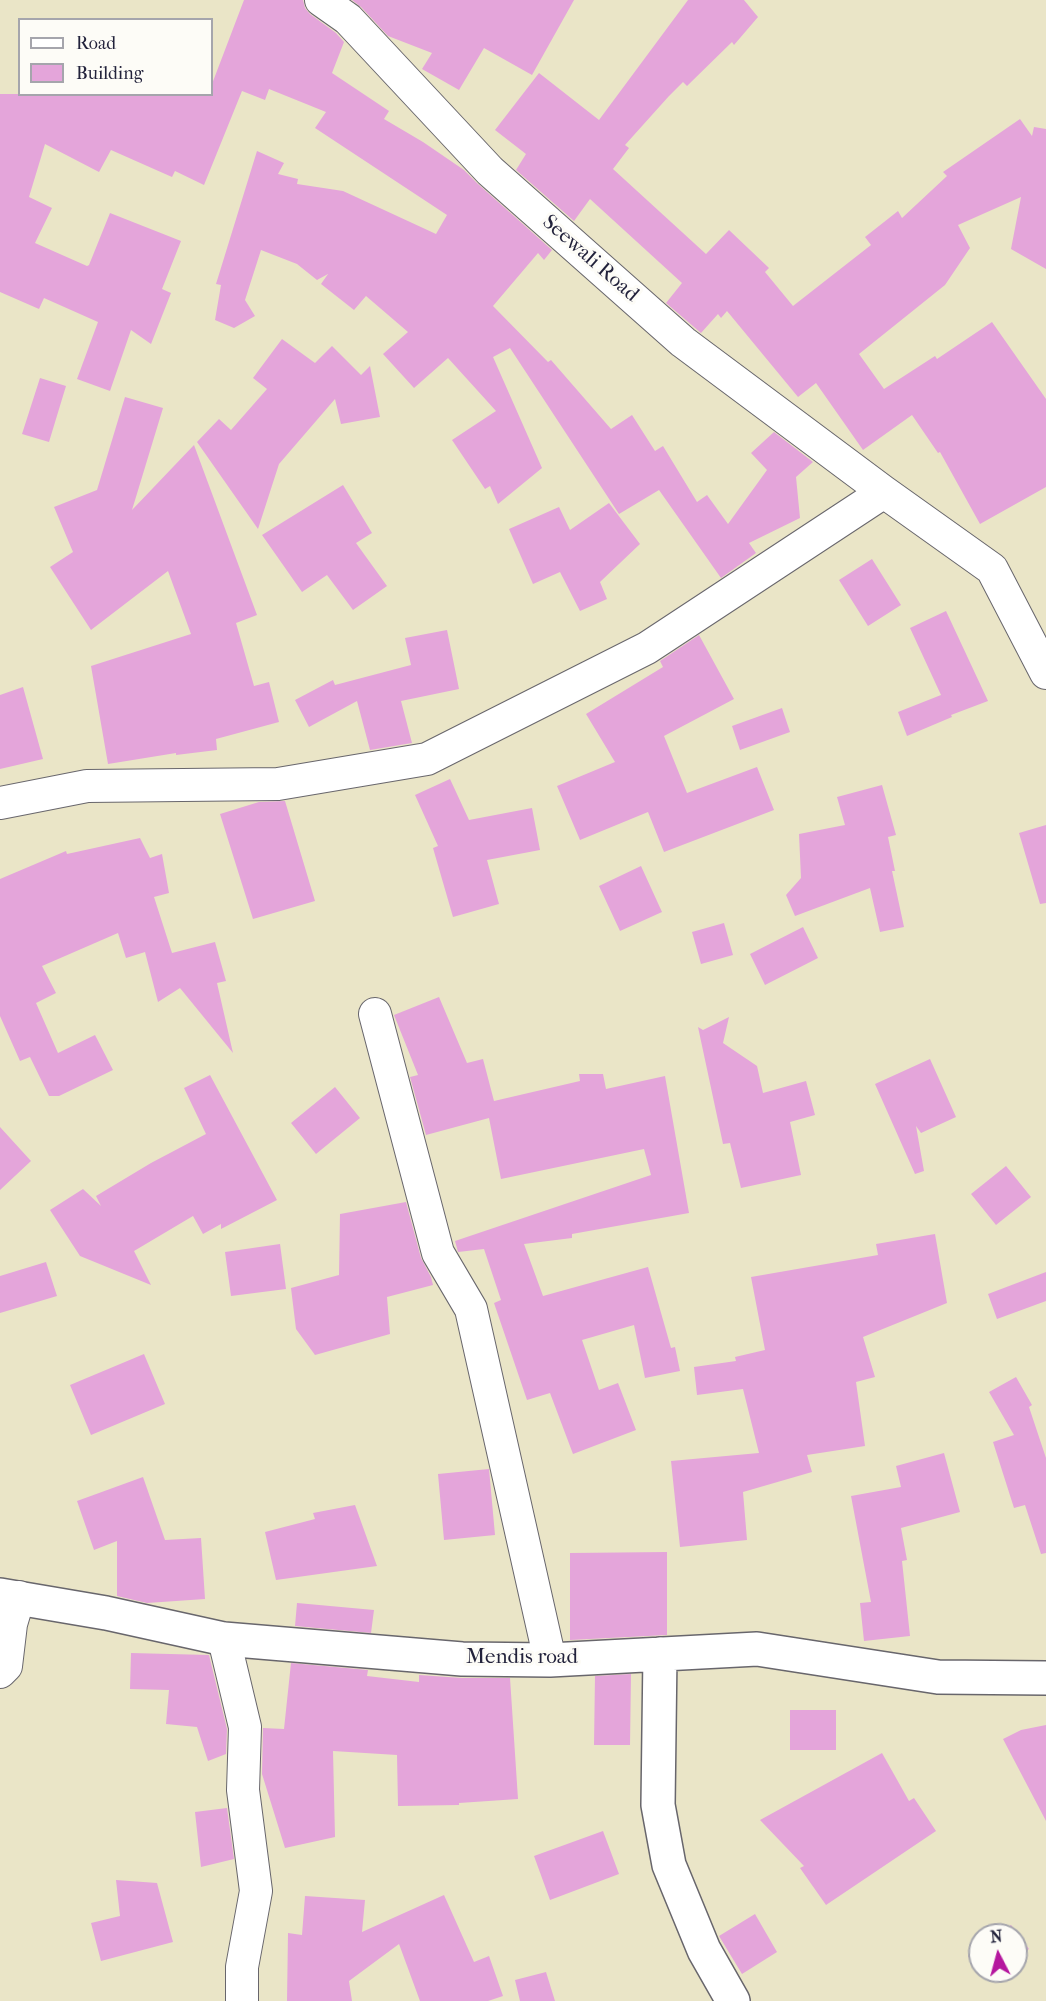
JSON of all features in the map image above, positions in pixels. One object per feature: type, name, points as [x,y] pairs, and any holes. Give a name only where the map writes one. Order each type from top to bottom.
[{"type":"street","name":"Seewali Road","points":[[321,0],[348,19],[489,171],[683,342],[884,492],[992,569],[1046,673]]},
{"type":"street","points":[[0,802],[87,786],[278,784],[427,759],[647,648],[884,492]]},
{"type":"street","points":[[375,1014],[438,1253],[471,1309],[549,1660]]},
{"type":"street","points":[[0,1672],[6,1666],[11,1624],[9,1596]]},
{"type":"street","name":"Mendis road","points":[[9,1596],[106,1613],[224,1639],[462,1659],[549,1660],[757,1649],[938,1677],[1046,1678]]},
{"type":"street","points":[[224,1639],[244,1727],[243,1790],[256,1891],[242,1967],[242,2001]]},
{"type":"street","points":[[660,1654],[658,1805],[669,1865],[704,1950],[733,2001]]},
{"type":"building","points":[[244,0],[303,0],[310,14],[336,33],[344,42],[332,73],[389,111],[384,119],[464,170],[552,250],[544,260],[538,253],[493,306],[548,362],[551,360],[611,429],[632,415],[655,451],[663,446],[697,502],[707,495],[728,524],[767,470],[751,453],[774,432],[813,462],[796,477],[800,518],[749,543],[756,553],[721,578],[659,490],[619,514],[510,348],[493,357],[542,468],[498,504],[490,486],[485,489],[452,440],[496,411],[448,358],[414,388],[383,354],[408,332],[366,296],[354,310],[321,284],[328,274],[317,280],[297,264],[261,250],[245,300],[255,316],[234,328],[215,320],[221,285],[216,284],[257,151],[284,163],[278,174],[298,179],[297,184],[343,191],[436,234],[447,215],[315,128],[326,112],[269,89],[265,100],[242,91],[204,185],[175,171],[172,177],[111,150],[99,172],[45,144],[29,197],[52,208],[35,243],[87,266],[110,213],[181,241],[162,289],[171,293],[151,344],[131,330],[110,391],[77,379],[98,322],[44,298],[39,309],[0,292],[0,94],[18,94],[18,96],[213,96],[213,81]]},
{"type":"building","points":[[352,0],[574,0],[532,75],[484,48],[459,90],[422,69],[432,53],[388,36]]},
{"type":"building","points":[[688,0],[744,0],[758,17],[734,45],[732,42],[687,86],[683,82],[669,96],[625,145],[629,148],[613,169],[706,254],[729,230],[769,268],[765,272],[793,306],[871,245],[865,237],[898,211],[902,218],[947,176],[943,172],[1020,119],[1032,136],[1034,127],[1046,129],[1046,269],[1011,249],[1021,197],[958,225],[970,248],[945,285],[859,354],[884,389],[935,356],[937,359],[992,322],[1046,399],[1046,487],[980,524],[940,452],[938,453],[912,415],[863,450],[816,383],[798,397],[727,311],[721,318],[718,314],[701,333],[666,303],[682,283],[590,199],[574,221],[516,170],[526,154],[495,130],[539,73],[599,120]]},
{"type":"building","points":[[282,339],[315,363],[332,346],[361,375],[370,366],[380,417],[341,424],[335,399],[279,464],[258,529],[197,442],[219,419],[231,430],[267,389],[253,378]]},
{"type":"building","points":[[40,378],[66,386],[49,442],[22,434]]},
{"type":"building","points":[[125,397],[163,408],[132,510],[194,445],[257,615],[236,623],[254,686],[269,682],[279,722],[216,739],[217,750],[176,755],[176,753],[108,764],[91,666],[191,634],[168,571],[91,630],[50,567],[73,552],[54,507],[97,490]]},
{"type":"building","points":[[343,485],[372,533],[356,543],[387,586],[353,610],[327,575],[302,592],[262,535]]},
{"type":"building","points":[[609,503],[640,544],[600,582],[607,599],[580,611],[560,572],[533,584],[509,529],[559,507],[570,530]]},
{"type":"building","points":[[872,559],[901,605],[868,626],[839,580]]},
{"type":"building","points":[[946,611],[988,701],[951,715],[952,717],[907,736],[898,712],[941,695],[910,628]]},
{"type":"building","points":[[447,630],[459,689],[401,701],[412,743],[370,750],[357,701],[309,727],[295,700],[333,680],[335,685],[411,665],[405,638]]},
{"type":"building","points":[[699,635],[734,699],[664,736],[687,793],[757,767],[774,810],[664,852],[648,812],[580,840],[557,786],[615,762],[586,714],[663,667],[660,661]]},
{"type":"building","points":[[23,687],[43,759],[0,769],[0,695]]},
{"type":"building","points":[[782,708],[790,732],[740,750],[732,726]]},
{"type":"building","points":[[450,779],[469,820],[532,808],[540,850],[487,860],[499,904],[453,917],[433,848],[438,846],[415,795]]},
{"type":"building","points":[[882,785],[896,835],[888,837],[895,871],[892,871],[904,927],[880,932],[870,888],[795,916],[786,895],[801,878],[799,834],[845,825],[837,797]]},
{"type":"building","points":[[285,801],[315,901],[253,919],[220,814],[259,802]]},
{"type":"building","points":[[1046,825],[1046,903],[1040,904],[1019,833]]},
{"type":"building","points":[[140,838],[150,858],[162,854],[169,893],[154,897],[172,953],[215,942],[226,981],[217,983],[233,1053],[180,988],[158,1002],[145,952],[126,958],[118,933],[42,966],[56,993],[36,1003],[58,1053],[95,1035],[113,1070],[59,1096],[49,1096],[30,1057],[20,1061],[0,1016],[0,879],[66,851],[67,854]]},
{"type":"building","points":[[641,866],[662,912],[620,931],[599,886]]},
{"type":"building","points":[[724,923],[733,955],[701,964],[692,932]]},
{"type":"building","points":[[803,927],[818,958],[765,985],[750,954]]},
{"type":"building","points":[[439,997],[467,1063],[483,1059],[494,1101],[580,1081],[579,1074],[603,1074],[606,1089],[665,1076],[689,1213],[572,1234],[572,1238],[524,1244],[543,1296],[648,1267],[671,1348],[675,1347],[680,1371],[645,1378],[634,1325],[582,1340],[599,1390],[618,1383],[636,1430],[573,1454],[550,1393],[527,1400],[494,1303],[501,1300],[484,1249],[458,1252],[455,1241],[651,1175],[644,1149],[501,1179],[489,1118],[426,1135],[410,1077],[418,1075],[394,1015]]},
{"type":"building","points":[[729,1017],[723,1043],[757,1066],[763,1093],[806,1081],[815,1115],[790,1122],[801,1175],[741,1188],[730,1143],[723,1144],[698,1027],[703,1030]]},
{"type":"building","points":[[930,1059],[956,1117],[921,1133],[916,1126],[924,1171],[915,1174],[875,1084]]},
{"type":"building","points":[[210,1075],[277,1200],[221,1229],[221,1224],[203,1234],[193,1216],[134,1251],[151,1285],[80,1256],[50,1210],[83,1189],[101,1206],[96,1196],[206,1134],[184,1088]]},
{"type":"building","points":[[335,1087],[360,1118],[316,1154],[291,1123]]},
{"type":"building","points":[[0,1127],[31,1161],[0,1190]]},
{"type":"building","points":[[1006,1166],[1031,1197],[996,1225],[971,1194]]},
{"type":"building","points":[[406,1202],[421,1258],[433,1285],[387,1297],[390,1334],[315,1355],[296,1329],[291,1288],[339,1275],[340,1214]]},
{"type":"building","points":[[935,1234],[947,1303],[863,1337],[875,1377],[856,1382],[865,1446],[807,1455],[812,1472],[743,1492],[747,1540],[680,1547],[671,1461],[759,1453],[743,1389],[697,1395],[694,1367],[736,1361],[735,1357],[765,1350],[751,1277],[878,1255],[876,1244]]},
{"type":"building","points":[[280,1244],[286,1289],[231,1296],[225,1252]]},
{"type":"building","points":[[46,1262],[57,1296],[0,1313],[0,1276]]},
{"type":"building","points":[[1046,1272],[1046,1301],[997,1319],[988,1294]]},
{"type":"building","points":[[144,1354],[165,1404],[91,1435],[70,1385]]},
{"type":"building","points":[[1016,1377],[1032,1405],[1029,1407],[1046,1458],[1046,1553],[1041,1554],[1025,1505],[1014,1508],[993,1442],[1014,1435],[989,1392]]},
{"type":"building","points":[[944,1453],[960,1512],[901,1528],[907,1560],[902,1561],[910,1636],[864,1641],[860,1603],[871,1602],[851,1496],[901,1487],[896,1466]]},
{"type":"building","points":[[489,1469],[495,1535],[444,1540],[438,1474]]},
{"type":"building","points":[[143,1477],[165,1540],[201,1538],[205,1599],[147,1603],[117,1596],[117,1541],[94,1550],[77,1501]]},
{"type":"building","points":[[355,1505],[377,1566],[276,1580],[265,1532],[315,1519],[313,1513]]},
{"type":"building","points":[[667,1552],[667,1635],[570,1640],[570,1553]]},
{"type":"building","points":[[297,1603],[374,1610],[371,1633],[295,1626]]},
{"type":"building","points":[[131,1653],[209,1655],[227,1729],[226,1754],[208,1761],[197,1727],[166,1724],[169,1690],[130,1689]]},
{"type":"building","points":[[291,1663],[368,1670],[367,1676],[419,1682],[419,1675],[510,1678],[518,1799],[459,1803],[459,1805],[398,1806],[397,1755],[333,1751],[335,1837],[285,1848],[262,1774],[263,1728],[284,1729]]},
{"type":"building","points":[[631,1674],[630,1745],[594,1745],[595,1676]]},
{"type":"building","points":[[790,1710],[836,1710],[836,1750],[790,1750]]},
{"type":"building","points":[[1046,1725],[1046,1821],[1003,1739],[1021,1730]]},
{"type":"building","points":[[882,1753],[909,1801],[914,1798],[936,1831],[826,1905],[800,1868],[804,1866],[760,1820]]},
{"type":"building","points":[[227,1808],[234,1859],[201,1867],[195,1812]]},
{"type":"building","points":[[603,1831],[619,1874],[550,1900],[534,1856]]},
{"type":"building","points":[[116,1880],[157,1883],[173,1942],[101,1961],[91,1923],[120,1916]]},
{"type":"building","points":[[444,1895],[474,1962],[489,1956],[503,1996],[488,2001],[420,2001],[399,1944],[349,1981],[352,2001],[287,2001],[288,1933],[302,1935],[305,1896],[365,1900],[362,1932]]},
{"type":"building","points":[[755,1914],[777,1952],[742,1974],[719,1936]]},
{"type":"building","points":[[546,1972],[555,2001],[520,2001],[515,1980]]}]
